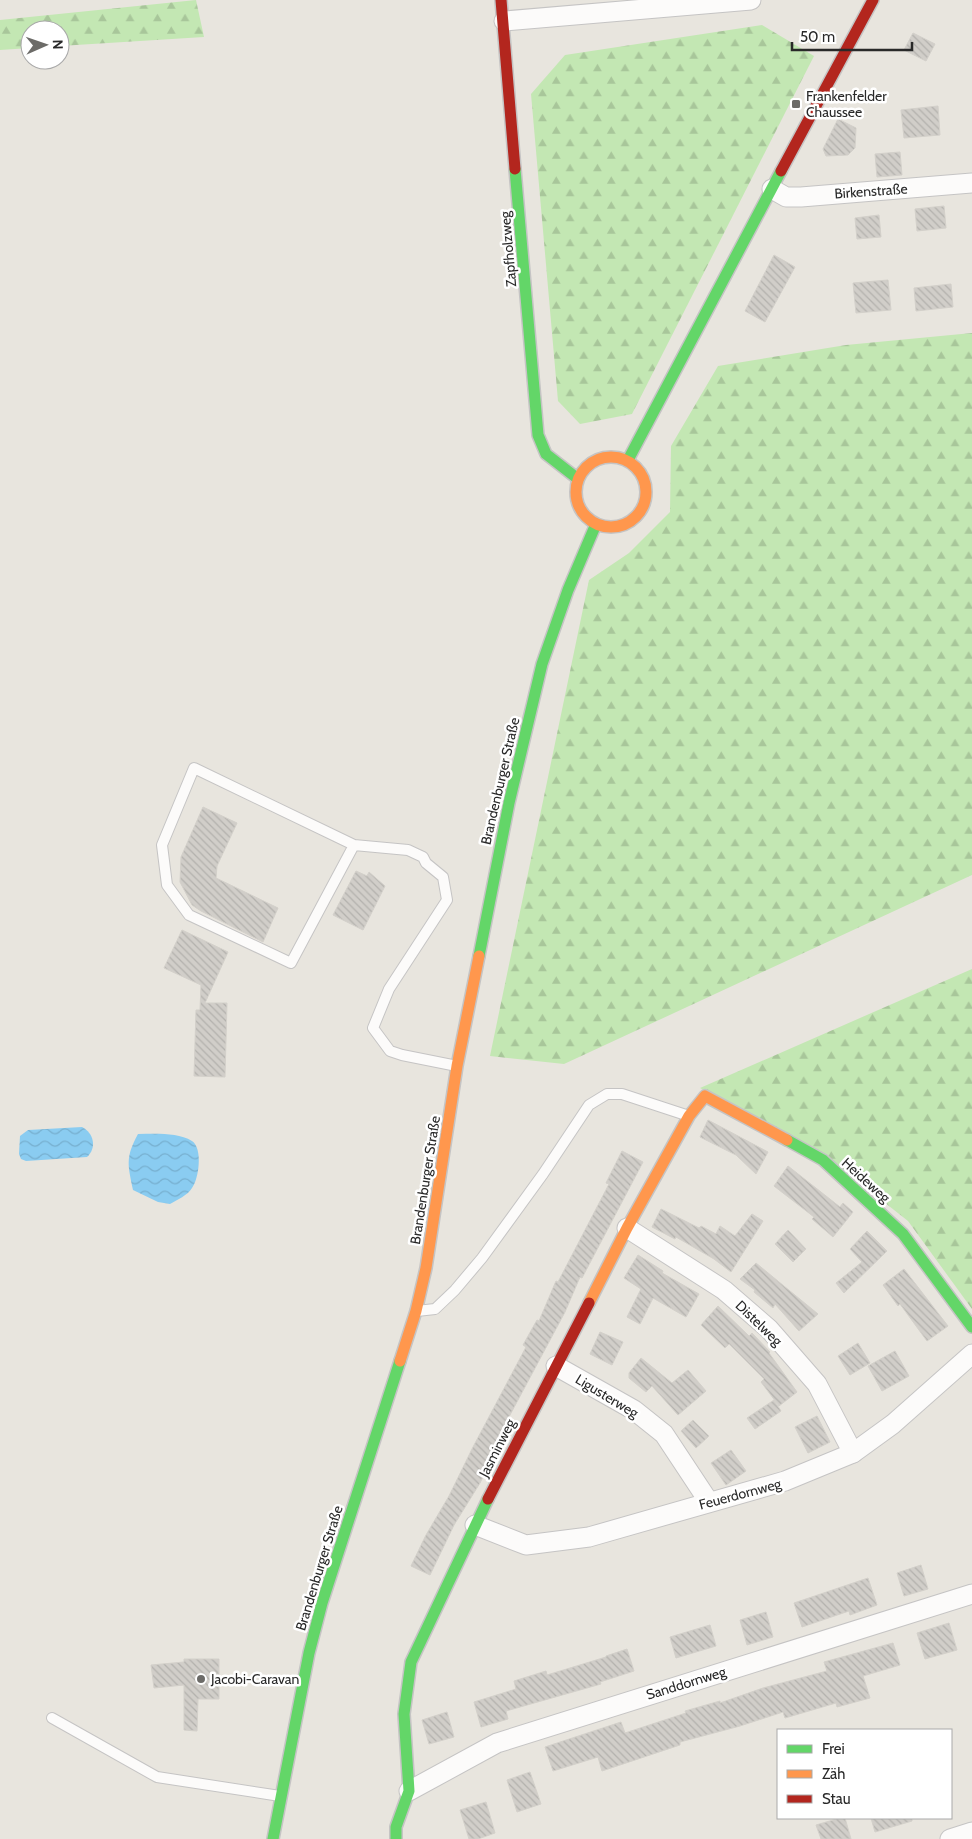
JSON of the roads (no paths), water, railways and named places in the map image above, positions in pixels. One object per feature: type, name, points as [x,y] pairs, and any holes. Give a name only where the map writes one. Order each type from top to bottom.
[{"type":"street","name":"Zapfholzweg","points":[[501,0],[538,435],[546,454],[578,479]]},
{"type":"street","points":[[504,21],[751,0]]},
{"type":"street","points":[[628,460],[772,189],[865,2]]},
{"type":"street","name":"Birkenstraße","points":[[772,189],[786,197],[801,197],[972,184]]},
{"type":"street","points":[[617,456],[628,460],[638,468],[644,478],[647,490],[646,502],[640,513],[631,522],[620,526],[608,527],[596,524],[587,518],[581,510],[577,495],[578,479],[584,469],[593,461],[617,456]]},
{"type":"street","name":"Brandenburger Straße","points":[[274,1839],[309,1653],[322,1603],[416,1311],[426,1268],[458,1066],[509,803],[542,664],[568,590],[596,524]]},
{"type":"street","name":"Jasminweg","points":[[396,1839],[396,1827],[409,1791],[404,1714],[411,1662],[475,1525],[627,1228],[690,1116],[705,1096]]},
{"type":"street","name":"Heideweg","points":[[705,1096],[823,1160],[903,1234],[972,1327]]},
{"type":"street","name":"Distelweg","points":[[627,1228],[724,1290],[769,1329],[817,1384],[854,1453]]},
{"type":"street","name":"Feuerdornweg","points":[[475,1525],[526,1545],[590,1537],[785,1481],[854,1453],[894,1424],[972,1354]]},
{"type":"street","name":"Ligusterweg","points":[[556,1366],[634,1410],[664,1434],[709,1502]]},
{"type":"street","name":"Sanddornweg","points":[[409,1791],[497,1742],[972,1594]]},
{"type":"street","points":[[950,1839],[972,1832]]},
{"type":"lane","points":[[354,845],[291,963],[189,915],[167,885],[162,846],[194,768],[354,845],[408,850],[423,856],[426,863],[443,877],[447,900],[389,989],[373,1028],[390,1051],[458,1066]]},
{"type":"lane","points":[[416,1311],[435,1308],[455,1290],[482,1258],[543,1174],[589,1105],[607,1094],[622,1094],[690,1116]]},
{"type":"lane","points":[[52,1718],[158,1778],[281,1796]]},
{"type":"water","points":[[82,1127],[89,1133],[93,1141],[92,1149],[87,1157],[26,1161],[21,1159],[19,1154],[20,1136],[28,1130]]},
{"type":"water","points":[[138,1134],[173,1135],[192,1141],[198,1150],[199,1164],[194,1184],[188,1193],[170,1204],[158,1202],[133,1190],[129,1156]]},
{"type":"place","name":"Frankenfelder Chaussee","points":[[796,104]]},
{"type":"place","name":"Jacobi-Caravan","points":[[201,1679]]}]
